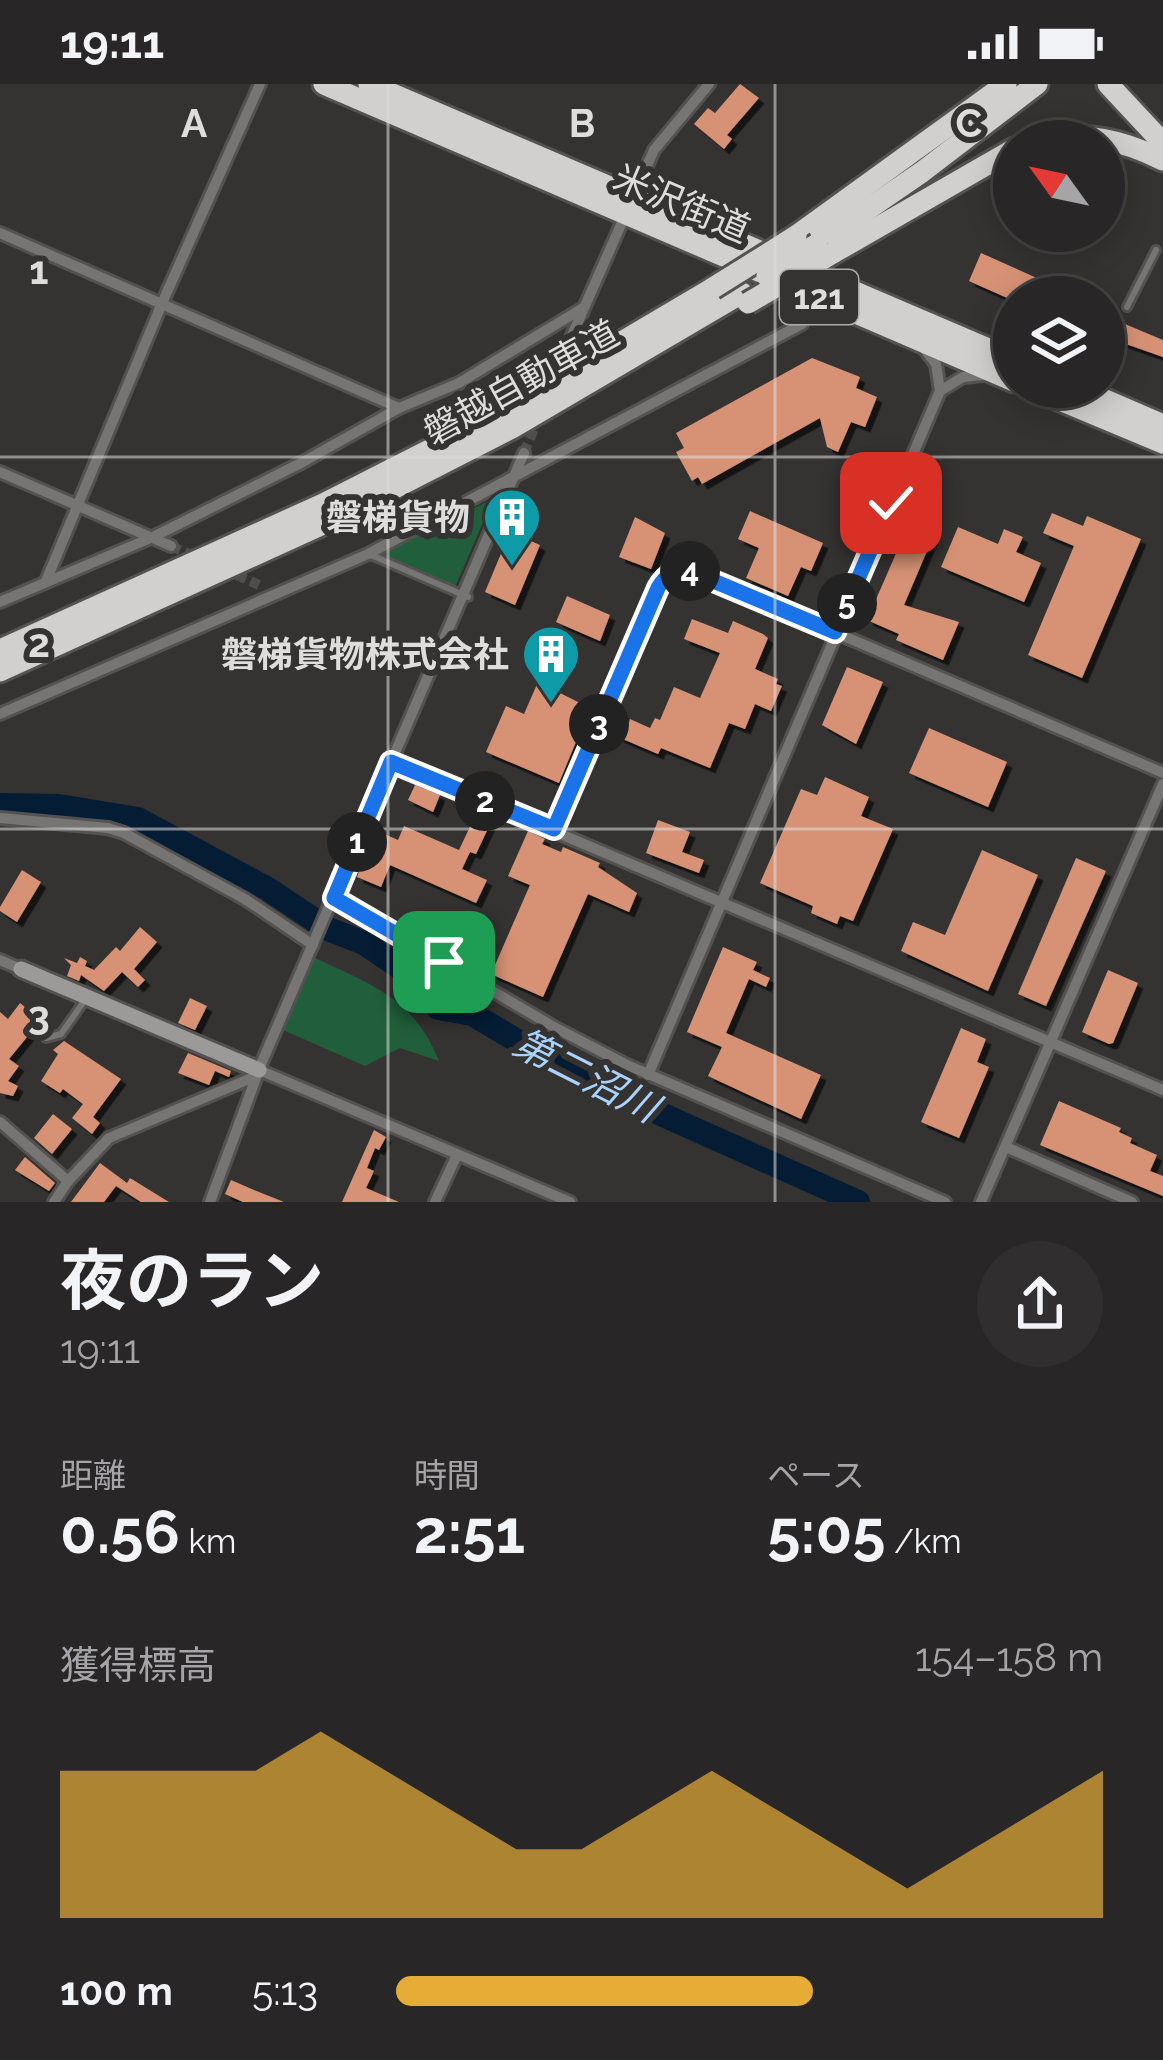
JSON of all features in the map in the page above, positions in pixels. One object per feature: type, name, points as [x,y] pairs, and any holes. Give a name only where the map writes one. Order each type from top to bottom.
[{"type":"highway","name":"米沢街道","points":[[324,84],[993,352]]},
{"type":"highway","name":"米沢街道","points":[[369,84],[993,374]]},
{"type":"highway","points":[[930,142],[995,84]]},
{"type":"highway","name":"磐越自動車道","points":[[0,650],[343,494],[500,414],[713,288],[815,244],[930,142],[1006,84]]},
{"type":"highway","name":"磐越自動車道","points":[[0,671],[332,520],[745,298],[1037,84]]},
{"type":"highway","points":[[1108,84],[1163,142]]},
{"type":"highway","points":[[1123,84],[1163,126]]},
{"type":"highway","points":[[1125,146],[1163,160]]},
{"type":"highway","points":[[815,244],[993,159]]},
{"type":"highway","points":[[1125,400],[1163,414]]},
{"type":"highway","points":[[1079,408],[1163,443]]},
{"type":"highway","points":[[1124,408],[1163,425]]},
{"type":"street","points":[[46,581],[260,84]]},
{"type":"street","points":[[569,342],[654,150],[710,84]]},
{"type":"street","points":[[0,233],[399,408]]},
{"type":"street","points":[[647,1075],[940,391],[937,364],[928,352],[841,314],[830,302]]},
{"type":"street","points":[[0,602],[153,537],[399,408],[459,382],[583,308]]},
{"type":"street","points":[[0,714],[368,554],[802,324]]},
{"type":"street","points":[[940,391],[970,374],[993,379]]},
{"type":"street","points":[[210,1202],[257,1073],[524,453]]},
{"type":"street","points":[[0,472],[171,546]]},
{"type":"street","points":[[554,829],[658,588],[675,571],[692,572],[1163,773]]},
{"type":"street","points":[[259,585],[276,594]]},
{"type":"street","points":[[391,762],[1163,1090]]},
{"type":"street","points":[[981,1202],[1163,784]]},
{"type":"street","points":[[0,818],[124,833],[314,942]]},
{"type":"street","points":[[334,898],[554,1027],[647,1075],[945,1202]]},
{"type":"street","points":[[0,960],[570,1202]]},
{"type":"street","points":[[54,1202],[110,1138],[257,1073]]},
{"type":"street","points":[[0,1122],[68,1181]]},
{"type":"street","points":[[1006,1147],[1132,1202]]},
{"type":"street","points":[[435,1202],[457,1155]]},
{"type":"lane","points":[[1127,308],[1156,250]]},
{"type":"lane","points":[[368,554],[466,596]]},
{"type":"lane","points":[[46,1039],[61,1034],[87,997]]},
{"type":"green space","points":[[493,499],[455,587],[377,554]]},
{"type":"green space","points":[[315,958],[373,986],[404,1008],[439,1061],[400,1048],[365,1066],[283,1030]]},
{"type":"building","points":[[740,84],[759,98],[727,135],[732,139],[724,149],[694,124],[708,108],[715,113]]},
{"type":"building","points":[[981,253],[1032,276],[993,276],[993,292],[969,281]]},
{"type":"building","points":[[1125,324],[1163,340],[1163,357],[1125,344]]},
{"type":"building","points":[[812,358],[860,377],[856,388],[877,397],[865,427],[851,422],[838,452],[827,447],[820,418],[702,484],[698,477],[692,481],[676,452],[684,448],[676,433]]},
{"type":"building","points":[[750,511],[823,543],[811,571],[801,567],[788,596],[746,578],[759,548],[738,539]]},
{"type":"building","points":[[1052,513],[1083,526],[1087,516],[1141,539],[1082,678],[1028,655],[1074,546],[1043,533]]},
{"type":"building","points":[[635,517],[665,533],[651,569],[619,557]]},
{"type":"building","points":[[908,526],[933,537],[904,605],[959,622],[943,660],[896,640],[899,634],[867,620]]},
{"type":"building","points":[[958,527],[998,544],[1004,529],[1023,537],[1016,552],[1041,563],[1024,602],[941,567]]},
{"type":"building","name":"磐梯貨物","points":[[510,532],[540,545],[515,605],[485,592]]},
{"type":"building","points":[[567,596],[610,615],[600,641],[556,622]]},
{"type":"building","points":[[692,619],[728,633],[733,621],[763,634],[768,638],[755,669],[778,679],[776,684],[782,686],[771,711],[755,704],[745,729],[729,723],[710,768],[618,737],[625,721],[650,728],[655,718],[660,720],[674,687],[700,698],[720,653],[684,639]]},
{"type":"building","points":[[847,667],[883,682],[856,744],[822,725]]},
{"type":"building","points":[[538,682],[590,708],[559,783],[486,752],[506,706],[524,714]]},
{"type":"building","points":[[929,728],[1007,762],[988,807],[909,773]]},
{"type":"building","points":[[825,777],[869,797],[861,816],[893,829],[853,921],[840,916],[837,924],[811,913],[813,906],[760,883],[801,789],[817,795]]},
{"type":"building","points":[[415,785],[440,795],[433,812],[408,800]]},
{"type":"building","points":[[477,812],[492,820],[476,854],[470,852],[462,869],[487,880],[476,903],[390,865],[381,887],[357,877],[373,829],[398,840],[404,826],[459,850]]},
{"type":"building","points":[[658,820],[690,832],[682,852],[704,860],[699,873],[646,853]]},
{"type":"building","points":[[528,831],[545,839],[542,844],[561,852],[563,847],[600,863],[598,867],[637,893],[629,912],[588,894],[543,997],[491,974],[530,885],[508,876]]},
{"type":"building","points":[[982,850],[1038,875],[988,991],[901,951],[913,922],[945,935]]},
{"type":"building","points":[[1076,858],[1106,871],[1046,1006],[1018,994]]},
{"type":"building","points":[[22,870],[41,882],[17,922],[0,907]]},
{"type":"building","points":[[429,915],[453,931],[443,947],[419,931]]},
{"type":"building","points":[[140,927],[157,942],[134,969],[145,980],[138,987],[122,972],[104,991],[81,975],[79,981],[67,976],[71,965],[64,958],[77,963],[80,957],[94,970],[116,947],[120,951]]},
{"type":"building","points":[[723,947],[757,962],[753,970],[770,978],[766,987],[749,979],[726,1033],[821,1075],[801,1119],[708,1076],[722,1047],[687,1032]]},
{"type":"building","points":[[1108,970],[1138,983],[1109,1044],[1082,1032]]},
{"type":"building","points":[[190,998],[207,1006],[195,1030],[178,1023]]},
{"type":"building","points":[[20,1003],[41,1020],[9,1059],[19,1066],[8,1081],[18,1086],[13,1096],[0,1093],[0,1012],[8,1019]]},
{"type":"building","points":[[961,1028],[986,1039],[977,1062],[989,1067],[959,1138],[921,1122]]},
{"type":"building","points":[[64,1041],[121,1079],[93,1117],[100,1123],[92,1134],[72,1118],[83,1104],[41,1081],[58,1054],[53,1050]]},
{"type":"building","points":[[188,1053],[231,1071],[229,1077],[215,1071],[209,1085],[178,1073]]},
{"type":"building","points":[[1059,1101],[1121,1128],[1119,1132],[1132,1138],[1130,1143],[1157,1155],[1150,1171],[1163,1176],[1163,1196],[1040,1145]]},
{"type":"building","points":[[53,1114],[72,1129],[52,1154],[34,1138]]},
{"type":"building","points":[[374,1130],[386,1137],[379,1150],[375,1148],[367,1168],[374,1171],[366,1188],[399,1202],[342,1202]]},
{"type":"building","points":[[25,1157],[55,1183],[49,1191],[15,1170]]},
{"type":"building","points":[[100,1163],[127,1183],[130,1178],[169,1202],[141,1202],[116,1186],[104,1202],[71,1202]]},
{"type":"building","points":[[231,1180],[284,1202],[243,1202],[225,1194]]},
{"type":"waterway","name":"第二沼川","points":[[0,805],[59,806],[138,819],[268,889],[328,929],[364,943],[430,988],[438,1008],[472,1014],[578,1077],[858,1202]]},
{"type":"tunnel","points":[[555,378],[569,342]]},
{"type":"tunnel","points":[[524,453],[539,417]]},
{"type":"tunnel","points":[[171,546],[200,559]]},
{"type":"tunnel","points":[[223,569],[259,585]]},
{"type":"place","name":"磐梯貨物","points":[[512,568]]},
{"type":"place","name":"磐梯貨物株式会社","points":[[551,705]]},
{"type":"route","points":[[444,962],[334,898],[391,762],[554,829],[658,588],[669,574],[692,572],[835,632],[891,503]]}]
